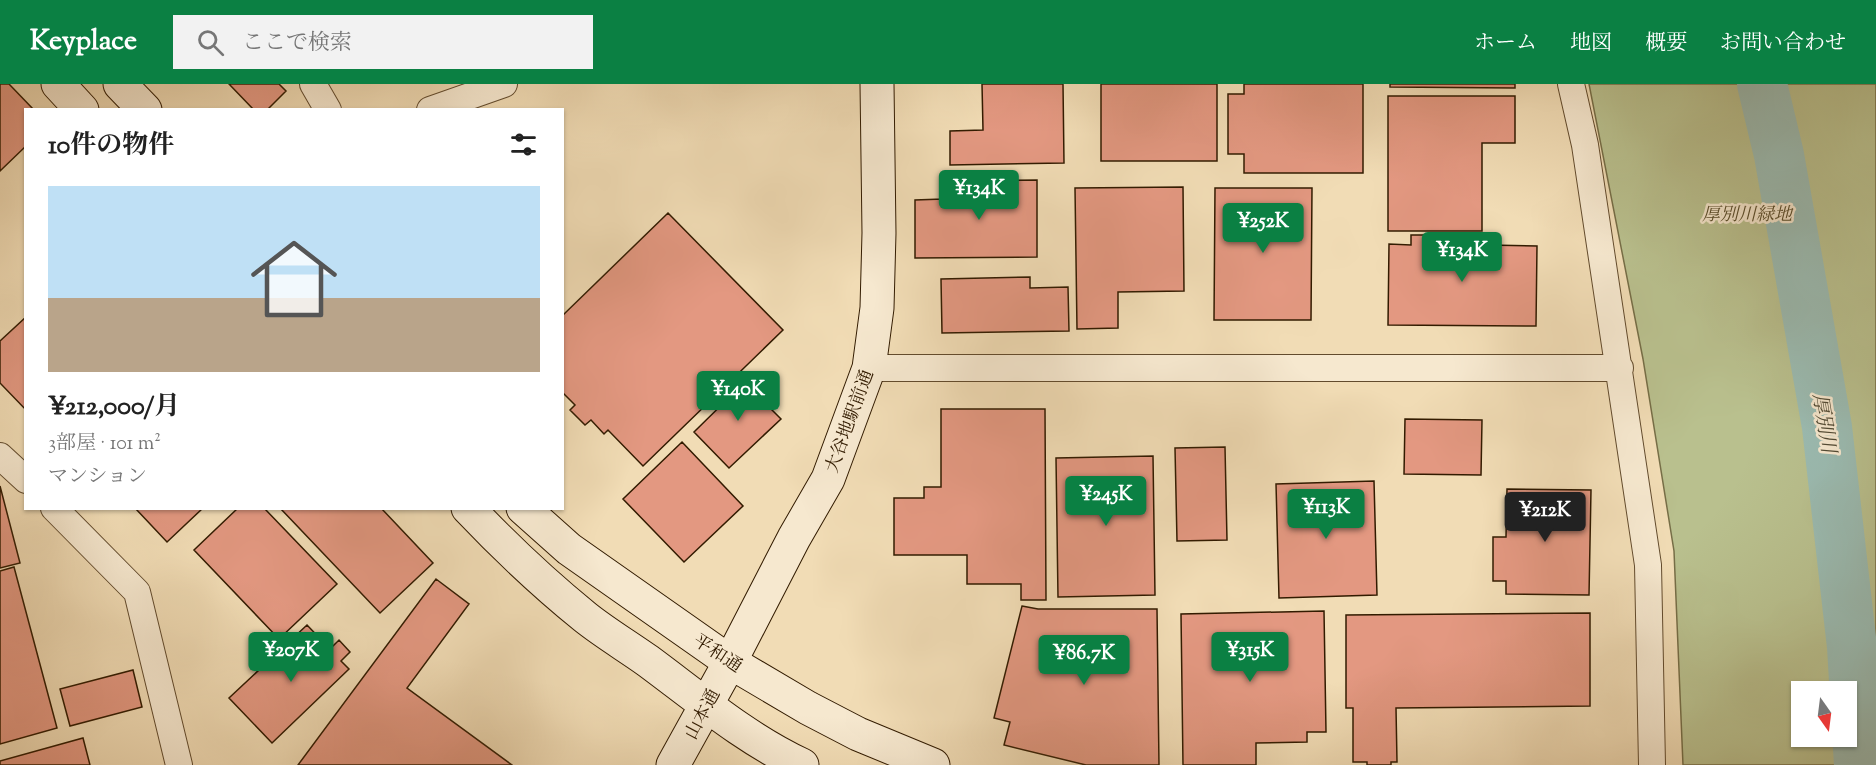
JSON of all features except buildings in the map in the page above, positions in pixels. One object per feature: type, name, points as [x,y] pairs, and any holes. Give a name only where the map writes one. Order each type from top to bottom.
[{"type":"street","points":[[58,84],[80,108]]},
{"type":"street","points":[[120,84],[144,108]]},
{"type":"street","points":[[313,84],[327,108]]},
{"type":"street","points":[[436,108],[504,84]]},
{"type":"street","name":"大谷地駅前通","points":[[730,662],[794,538],[828,479],[869,368],[877,308],[879,233],[877,84]]},
{"type":"street","points":[[1571,84],[1585,145],[1648,565],[1652,765]]},
{"type":"street","points":[[869,368],[1620,368]]},
{"type":"street","points":[[0,456],[24,478]]},
{"type":"street","points":[[56,510],[137,592],[179,765]]},
{"type":"street","points":[[470,510],[517,559],[586,618],[649,662],[705,706],[781,755],[802,765]]},
{"type":"street","name":"平和通","points":[[525,510],[569,549],[730,662],[808,708],[858,734],[933,765]]},
{"type":"street","name":"山本通","points":[[673,765],[730,662]]},
{"type":"green space","name":"厚別川緑地","points":[[1589,84],[1876,84],[1876,765],[1683,765],[1674,551],[1643,359]]},
{"type":"waterway","name":"厚別川","points":[[1762,84],[1779,155],[1827,427],[1852,647],[1859,765]]}]
